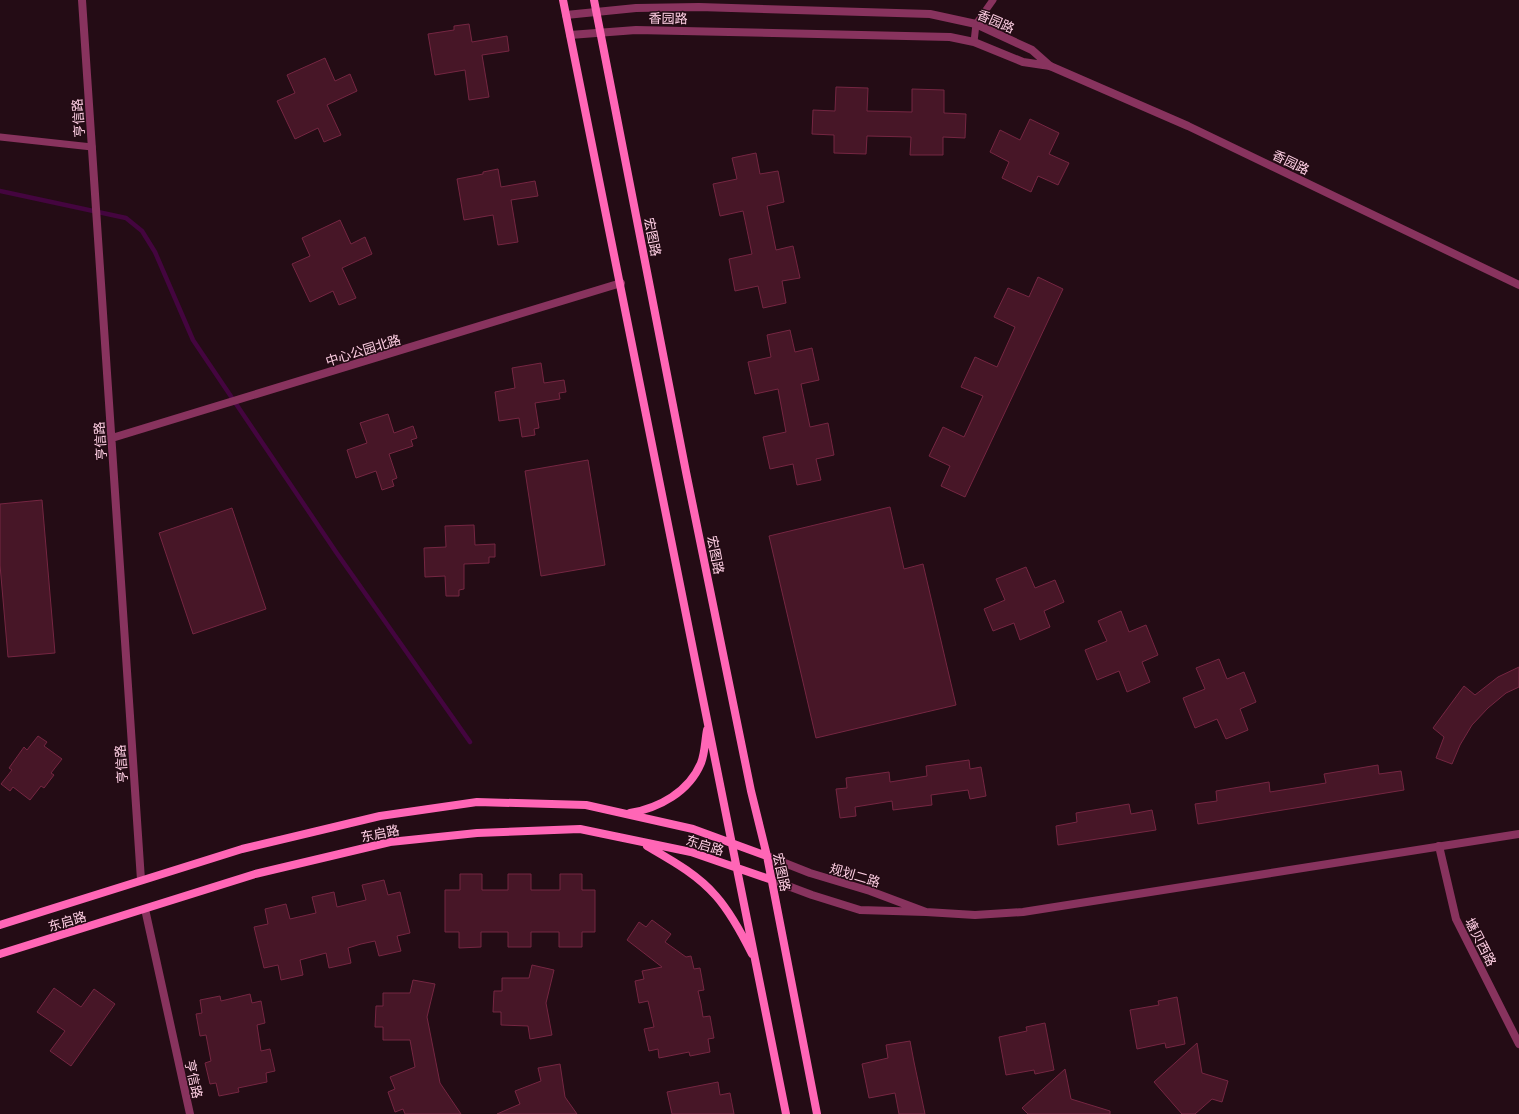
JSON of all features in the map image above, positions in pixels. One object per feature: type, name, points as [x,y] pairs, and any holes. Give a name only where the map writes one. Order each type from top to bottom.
[{"type":"main road","points":[[563,0],[786,1114]]},
{"type":"main road","name":"宏图路","points":[[594,0],[686,472],[751,791],[772,880],[817,1114]]},
{"type":"main road","points":[[626,814],[647,810],[666,802],[687,784],[701,763],[708,724]]},
{"type":"main road","name":"东启路","points":[[0,926],[242,848],[380,816],[477,802],[586,805],[626,814]]},
{"type":"main road","name":"规划二路","points":[[626,814],[693,830],[767,856]]},
{"type":"main road","name":"东启路","points":[[0,954],[256,874],[390,842],[477,833],[580,829],[691,852],[772,880]]},
{"type":"main road","points":[[639,842],[682,866],[716,896],[739,929],[756,962]]},
{"type":"street","name":"亨信路","points":[[82,0],[141,880]]},
{"type":"street","name":"香园路","points":[[566,15],[636,8],[700,7],[922,14],[955,18],[976,24],[1032,50],[1050,66]]},
{"type":"street","name":"香园路","points":[[570,35],[636,30],[905,35],[950,37],[974,42],[1023,62],[1050,66],[1188,126],[1519,285]]},
{"type":"street","name":"中心公园北路","points":[[112,438],[620,283]]},
{"type":"street","points":[[772,880],[812,895],[860,910],[974,915],[1023,912],[1519,834]]},
{"type":"street","name":"塘贝西路","points":[[1439,846],[1456,919],[1519,1044]]},
{"type":"street","name":"规划二路","points":[[767,856],[810,873],[870,891],[926,912]]},
{"type":"street","name":"亨信路","points":[[145,909],[190,1114]]},
{"type":"lane","points":[[974,42],[976,24],[993,0]]},
{"type":"lane","points":[[0,137],[92,147]]},
{"type":"building","points":[[469,24],[472,42],[507,36],[509,51],[482,55],[489,97],[469,100],[465,70],[435,75],[428,34],[454,30],[454,26]]},
{"type":"building","points":[[325,58],[335,81],[350,74],[357,91],[327,105],[341,135],[324,142],[318,128],[295,139],[277,101],[295,93],[287,75]]},
{"type":"building","points":[[836,87],[868,88],[867,111],[912,112],[912,89],[944,90],[944,113],[966,114],[965,138],[943,137],[943,155],[910,155],[911,137],[867,136],[866,154],[834,153],[834,135],[812,134],[813,110],[835,111]]},
{"type":"building","points":[[1030,119],[1059,133],[1049,154],[1069,163],[1058,185],[1038,176],[1031,192],[1002,178],[1009,162],[990,152],[1000,130],[1020,140]]},
{"type":"building","points":[[756,153],[760,174],[778,171],[784,202],[767,206],[776,250],[793,246],[800,278],[782,281],[786,303],[763,308],[758,286],[735,291],[729,259],[752,254],[743,211],[720,216],[713,184],[737,179],[732,158]]},
{"type":"building","points":[[498,169],[501,187],[535,181],[538,196],[511,200],[518,242],[498,245],[493,215],[464,220],[457,179],[483,174],[483,172]]},
{"type":"building","points":[[340,220],[351,244],[365,237],[372,254],[342,268],[356,298],[339,305],[333,291],[310,302],[292,264],[310,256],[302,238]]},
{"type":"building","points":[[1038,277],[1063,289],[965,497],[941,486],[950,466],[929,456],[943,427],[964,437],[983,396],[961,387],[975,357],[997,367],[1015,327],[994,317],[1008,288],[1029,297]]},
{"type":"building","points":[[790,330],[795,352],[812,348],[819,380],[801,384],[810,427],[828,423],[834,455],[816,459],[821,480],[797,485],[793,464],[770,469],[763,437],[786,432],[778,389],[755,394],[748,362],[771,357],[767,335]]},
{"type":"building","points":[[541,363],[544,383],[564,380],[566,392],[559,393],[560,399],[535,403],[539,428],[534,429],[535,435],[522,437],[519,418],[499,421],[495,392],[515,388],[512,368]]},
{"type":"building","points":[[388,414],[394,433],[413,426],[417,438],[411,440],[413,446],[389,454],[397,478],[392,480],[394,486],[382,490],[376,471],[356,478],[347,450],[367,443],[360,423]]},
{"type":"building","points":[[588,460],[605,565],[541,576],[525,471]]},
{"type":"building","points":[[42,500],[55,653],[8,657],[0,565],[0,504]]},
{"type":"building","points":[[890,507],[904,569],[923,564],[956,705],[816,738],[769,536]]},
{"type":"building","points":[[232,508],[266,609],[193,634],[159,533]]},
{"type":"building","points":[[474,525],[475,545],[495,544],[495,557],[489,557],[489,563],[464,564],[464,589],[459,590],[459,596],[446,596],[445,576],[425,577],[424,548],[446,547],[445,526]]},
{"type":"building","points":[[1026,567],[1035,588],[1055,580],[1064,602],[1044,611],[1050,627],[1020,640],[1014,623],[993,631],[984,609],[1005,600],[996,579]]},
{"type":"building","points":[[1121,611],[1129,632],[1146,625],[1158,655],[1142,662],[1150,682],[1127,692],[1119,671],[1097,680],[1085,650],[1107,641],[1098,621]]},
{"type":"building","points":[[1219,659],[1227,679],[1244,672],[1256,702],[1240,709],[1248,730],[1226,739],[1217,719],[1195,728],[1183,698],[1205,689],[1196,668]]},
{"type":"building","points":[[1519,667],[1519,687],[1506,693],[1488,708],[1472,725],[1460,745],[1452,764],[1436,758],[1444,737],[1433,728],[1464,686],[1475,695],[1498,677]]},
{"type":"building","points":[[38,736],[47,742],[44,746],[62,759],[51,773],[54,775],[44,788],[41,786],[30,800],[13,787],[10,791],[1,784],[12,770],[9,768],[24,747],[27,750]]},
{"type":"building","points":[[969,760],[970,769],[981,767],[986,796],[970,799],[968,790],[931,795],[932,805],[893,810],[892,801],[855,807],[856,816],[840,818],[836,789],[847,788],[846,778],[889,772],[890,782],[927,776],[926,766]]},
{"type":"building","points":[[1378,765],[1379,774],[1401,771],[1404,790],[1198,824],[1195,804],[1217,801],[1216,791],[1269,782],[1270,792],[1326,783],[1324,774]]},
{"type":"building","points":[[1129,804],[1131,814],[1152,810],[1156,830],[1058,845],[1056,826],[1077,822],[1076,813]]},
{"type":"building","points":[[460,874],[482,874],[482,890],[508,890],[508,874],[531,874],[531,890],[560,890],[560,874],[582,874],[582,890],[595,890],[595,932],[582,932],[582,947],[559,947],[559,932],[531,932],[531,947],[508,947],[508,932],[481,932],[481,947],[459,948],[459,932],[445,932],[445,890],[460,890]]},
{"type":"building","points":[[384,880],[388,895],[400,892],[410,933],[397,936],[401,951],[379,956],[375,941],[361,944],[348,948],[351,963],[329,968],[326,953],[300,960],[303,975],[281,980],[278,965],[264,968],[254,927],[268,924],[265,909],[286,904],[290,919],[316,913],[312,897],[334,892],[337,907],[366,900],[362,885]]},
{"type":"building","points":[[652,920],[671,934],[665,942],[686,957],[691,956],[694,969],[700,968],[704,990],[698,991],[703,1017],[710,1016],[714,1038],[708,1039],[710,1052],[690,1056],[689,1052],[659,1058],[658,1049],[649,1051],[644,1029],[654,1027],[648,1001],[639,1003],[635,981],[644,979],[642,971],[662,967],[627,940],[639,922],[646,927]]},
{"type":"building","points":[[532,965],[554,970],[546,1003],[552,1035],[530,1039],[528,1026],[501,1025],[501,1012],[493,1012],[494,991],[502,991],[502,978],[529,978]]},
{"type":"building","points":[[413,980],[435,984],[427,1017],[440,1083],[461,1114],[405,1114],[403,1109],[395,1112],[388,1092],[395,1089],[390,1077],[415,1067],[410,1040],[383,1040],[383,1027],[375,1027],[376,1006],[383,1006],[383,993],[410,993]]},
{"type":"building","points":[[54,988],[81,1007],[94,989],[115,1004],[71,1066],[50,1051],[65,1031],[37,1012]]},
{"type":"building","points":[[250,994],[252,1003],[261,1001],[265,1023],[257,1025],[261,1051],[270,1049],[275,1071],[266,1073],[267,1082],[238,1088],[239,1092],[219,1096],[216,1083],[210,1084],[205,1063],[211,1061],[206,1035],[200,1036],[196,1014],[202,1013],[200,1000],[220,996],[221,1001]]},
{"type":"building","points":[[1177,997],[1185,1044],[1166,1048],[1165,1043],[1137,1049],[1130,1010],[1159,1005],[1158,1001]]},
{"type":"building","points":[[1045,1023],[1054,1070],[1035,1074],[1034,1070],[1006,1075],[999,1037],[1027,1031],[1026,1027]]},
{"type":"building","points":[[910,1041],[925,1114],[899,1114],[895,1093],[869,1098],[862,1064],[888,1058],[886,1045]]},
{"type":"building","points":[[1197,1043],[1202,1073],[1228,1081],[1222,1102],[1212,1099],[1195,1114],[1182,1114],[1154,1082]]},
{"type":"building","points":[[560,1064],[565,1097],[577,1114],[497,1114],[520,1104],[515,1091],[541,1081],[538,1068]]},
{"type":"building","points":[[1065,1069],[1071,1099],[1110,1111],[1110,1114],[1028,1114],[1022,1108]]},
{"type":"building","points":[[718,1082],[720,1095],[730,1093],[734,1114],[672,1114],[667,1092]]},
{"type":"waterway","points":[[0,191],[126,218],[142,231],[155,252],[193,340],[336,552],[470,742]]}]
